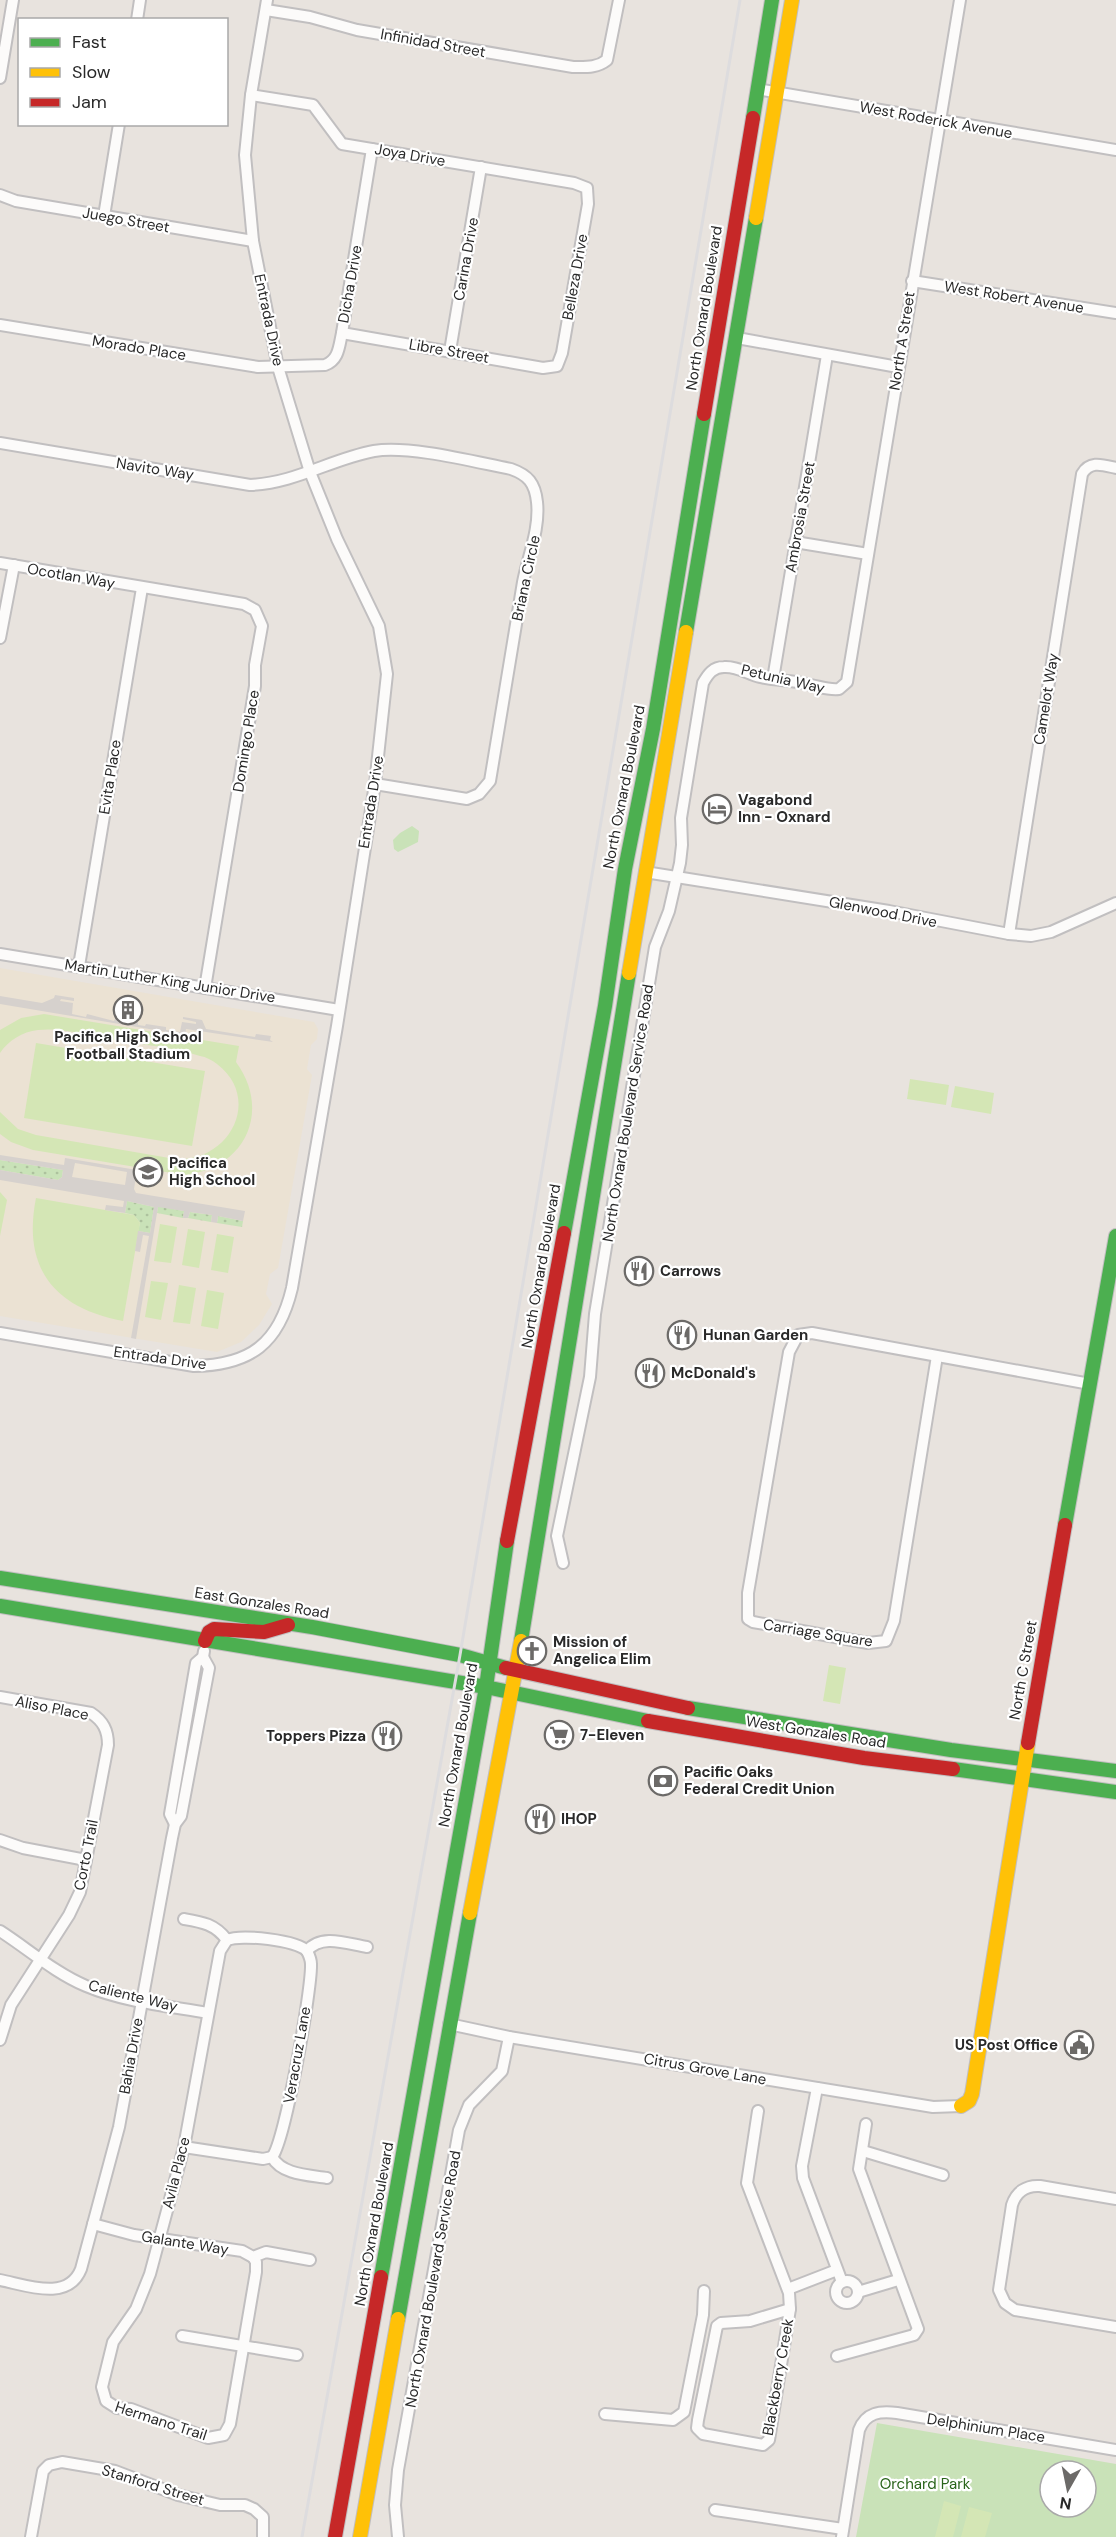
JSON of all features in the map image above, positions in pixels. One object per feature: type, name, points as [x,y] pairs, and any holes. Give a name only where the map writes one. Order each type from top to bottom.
[{"type":"main road","name":"North Oxnard Boulevard","points":[[338,2534],[486,1687],[509,1524],[541,1362],[605,1006],[632,836],[653,729],[772,0]]},
{"type":"main road","points":[[360,2537],[449,2024],[517,1671],[645,872],[737,338],[792,0]]},
{"type":"main road","points":[[737,338],[733,332],[730,315],[748,198],[744,168]]},
{"type":"main road","points":[[681,558],[696,513],[722,355],[726,346],[737,338]]},
{"type":"main road","points":[[632,836],[641,848],[640,860],[645,872]]},
{"type":"main road","points":[[616,933],[629,923],[633,890],[645,872]]},
{"type":"main road","name":"North C Street","points":[[961,2106],[969,2101],[972,2094],[1022,1777],[1116,1236]]},
{"type":"main road","points":[[541,1362],[562,1385]]},
{"type":"main road","name":"East Gonzales Road","points":[[0,1578],[291,1624],[490,1663],[517,1671]]},
{"type":"main road","points":[[0,1606],[513,1692]]},
{"type":"main road","points":[[205,1641],[209,1632],[214,1629],[264,1632],[291,1624]]},
{"type":"main road","name":"West Gonzales Road","points":[[517,1671],[686,1708],[951,1750],[1116,1771]]},
{"type":"main road","name":"West Gonzales Road","points":[[513,1692],[641,1720],[864,1758],[1022,1777],[1116,1792]]},
{"type":"main road","points":[[802,1746],[804,1726]]},
{"type":"main road","points":[[434,1978],[445,1996],[443,2019],[449,2024]]},
{"type":"main road","points":[[418,2071],[431,2065],[440,2037],[449,2024]]},
{"type":"street","points":[[0,78],[13,0]]},
{"type":"street","points":[[137,18],[140,0]]},
{"type":"street","name":"Infinidad Street","points":[[266,5],[357,30],[573,67],[601,66],[607,60],[620,0]]},
{"type":"street","name":"North A Street","points":[[847,682],[960,0]]},
{"type":"street","name":"Entrada Drive","points":[[0,1333],[194,1366],[220,1366],[238,1361],[268,1339],[284,1315],[292,1288],[375,784],[387,674],[379,626],[337,539],[310,472],[278,367],[253,242],[245,155],[251,95],[266,5]]},
{"type":"street","name":"West Roderick Avenue","points":[[757,89],[940,122],[1116,150]]},
{"type":"street","name":"Joya Drive","points":[[251,95],[313,105],[342,144],[574,183],[586,188]]},
{"type":"street","points":[[104,216],[119,126]]},
{"type":"street","name":"Dicha Drive","points":[[278,367],[326,365],[333,362],[336,357],[342,333],[372,149]]},
{"type":"street","name":"Carina Drive","points":[[450,351],[481,167]]},
{"type":"street","name":"Belleza Drive","points":[[557,366],[562,353],[588,204],[586,188]]},
{"type":"street","name":"Juego Street","points":[[0,195],[16,201],[253,242]]},
{"type":"street","name":"West Robert Avenue","points":[[912,280],[1116,313]]},
{"type":"street","name":"Morado Place","points":[[0,325],[238,364],[278,367]]},
{"type":"street","name":"Libre Street","points":[[342,333],[543,368],[557,366]]},
{"type":"street","points":[[737,338],[898,367]]},
{"type":"street","name":"Ambrosia Street","points":[[773,679],[827,355]]},
{"type":"street","name":"Navito Way","points":[[0,443],[250,485],[272,484],[310,472]]},
{"type":"street","name":"Briana Circle","points":[[310,472],[357,455],[376,451],[402,450],[511,469],[525,474],[533,484],[537,500],[536,529],[524,579],[490,781],[479,794],[467,799],[375,784]]},
{"type":"street","name":"Camelot Way","points":[[1009,934],[1082,474],[1089,466],[1116,468]]},
{"type":"street","points":[[795,542],[868,554]]},
{"type":"street","name":"Ocotlan Way","points":[[0,563],[142,588]]},
{"type":"street","points":[[0,638],[14,565]]},
{"type":"street","name":"Evita Place","points":[[79,966],[142,588]]},
{"type":"street","name":"Domingo Place","points":[[142,588],[244,604],[255,610],[262,626],[255,665],[253,698],[205,988]]},
{"type":"street","name":"Petunia Way","points":[[715,669],[736,668],[760,677],[831,690],[839,689],[847,682]]},
{"type":"street","name":"North Oxnard Boulevard Service Road","points":[[563,1563],[557,1536],[591,1377],[595,1314],[655,947],[669,911],[682,852],[681,820],[703,683],[707,675],[715,669]]},
{"type":"street","name":"Glenwood Drive","points":[[645,872],[1031,936],[1051,932],[1116,903]]},
{"type":"street","name":"Martin Luther King Junior Drive","points":[[0,954],[339,1010]]},
{"type":"street","name":"Carriage Square","points":[[937,1356],[894,1621],[886,1641],[868,1643],[753,1622],[748,1619],[748,1593],[792,1343],[798,1335],[812,1333],[1090,1384]]},
{"type":"street","name":"Bahia Drive","points":[[0,2280],[48,2288],[65,2288],[71,2284],[81,2269],[119,2127],[175,1824],[181,1816],[190,1772],[209,1668],[203,1657],[205,1641]]},
{"type":"street","name":"Bahia Drive","points":[[175,1824],[170,1814],[196,1663],[203,1657]]},
{"type":"street","name":"Aliso Place","points":[[0,1697],[91,1713],[102,1723]]},
{"type":"street","points":[[189,1705],[194,1709],[186,1765],[190,1772]]},
{"type":"street","name":"Corto Trail","points":[[0,2040],[11,2005],[75,1905],[80,1892],[108,1745],[108,1736],[102,1723]]},
{"type":"street","points":[[0,1840],[23,1848],[86,1860]]},
{"type":"street","points":[[184,1919],[203,1922],[219,1929],[227,1940],[240,1936],[297,1944],[307,1951],[311,1945],[326,1940],[367,1947]]},
{"type":"street","name":"Caliente Way","points":[[0,1931],[69,1978],[86,1986],[141,2001],[208,2013]]},
{"type":"street","name":"Avila Place","points":[[104,2398],[102,2387],[113,2342],[142,2296],[150,2274],[184,2146],[220,1951],[227,1940]]},
{"type":"street","name":"Veracruz Lane","points":[[272,2157],[278,2149],[286,2118],[309,1992],[311,1964],[307,1951]]},
{"type":"street","name":"Citrus Grove Lane","points":[[449,2024],[509,2037],[933,2107],[961,2106]]},
{"type":"street","name":"North Oxnard Boulevard Service Road","points":[[398,2537],[396,2505],[398,2470],[459,2130],[469,2105],[502,2071],[509,2037]]},
{"type":"street","points":[[817,2088],[802,2166],[803,2178],[842,2282]]},
{"type":"street","name":"Blackberry Creek","points":[[758,2111],[747,2183],[788,2289],[790,2309],[769,2440],[763,2445],[709,2436],[699,2431],[698,2420],[717,2326],[721,2323],[750,2321],[790,2309]]},
{"type":"street","points":[[837,2356],[917,2333],[918,2329],[898,2280],[859,2169],[866,2124]]},
{"type":"street","points":[[184,2146],[263,2159],[272,2157],[289,2172],[327,2178]]},
{"type":"street","points":[[863,2151],[943,2175]]},
{"type":"street","points":[[1116,2199],[1040,2186],[1032,2186],[1020,2191],[1014,2197],[1012,2205],[999,2290],[1005,2303],[1015,2310],[1116,2327]]},
{"type":"street","name":"Galante Way","points":[[93,2224],[159,2240],[242,2251],[253,2257],[266,2252],[310,2260]]},
{"type":"street","points":[[244,2347],[256,2272],[256,2262],[253,2257]]},
{"type":"street","points":[[788,2289],[837,2270]]},
{"type":"street","points":[[842,2282],[836,2291],[839,2301],[846,2303],[853,2302],[858,2292],[898,2280]]},
{"type":"street","points":[[842,2282],[853,2282],[858,2292]]},
{"type":"street","points":[[605,2414],[674,2420],[684,2412],[703,2315],[704,2291]]},
{"type":"street","points":[[182,2336],[297,2355]]},
{"type":"street","name":"Hermano Trail","points":[[104,2398],[117,2408],[131,2409],[208,2438],[221,2437],[230,2424],[244,2347]]},
{"type":"street","name":"Delphinium Place","points":[[842,2533],[861,2424],[870,2415],[882,2411],[1116,2450]]},
{"type":"street","name":"Stanford Street","points":[[31,2537],[41,2475],[49,2465],[62,2462],[115,2471],[178,2495],[220,2505],[250,2507],[258,2512],[264,2522],[263,2537]]},
{"type":"street","points":[[715,2510],[842,2533]]},
{"type":"shaded area","name":"Pacifica High School","points":[[0,968],[314,1022],[318,1029],[317,1039],[311,1045],[307,1069],[312,1075],[278,1268],[270,1274],[266,1294],[272,1304],[259,1325],[241,1342],[217,1352],[0,1316]]},
{"type":"shaded area","points":[[55,995],[74,998],[74,1001],[61,999],[60,1001],[73,1003],[72,1014],[86,1017],[87,1014],[114,1021],[115,1019],[138,1022],[138,1025],[166,1027],[166,1030],[180,1032],[182,1022],[196,1024],[183,1017],[202,1020],[206,1029],[255,1037],[256,1034],[271,1036],[270,1040],[273,1042],[186,1029],[185,1035],[0,1004],[0,996],[42,1003],[54,998]]},
{"type":"shaded area","points":[[0,1155],[64,1165],[65,1158],[137,1170],[134,1189],[136,1193],[245,1211],[243,1221],[218,1216],[217,1223],[211,1222],[212,1215],[190,1212],[188,1218],[183,1218],[184,1211],[158,1207],[136,1339],[131,1338],[149,1236],[143,1235],[140,1252],[135,1251],[138,1231],[150,1233],[154,1207],[127,1201],[125,1213],[105,1210],[106,1205],[123,1207],[124,1201],[0,1180],[0,1170],[58,1180],[62,1177],[63,1170],[0,1160]],"holes":[[[75,1163],[127,1172],[125,1185],[72,1177]]]},
{"type":"green space","points":[[412,826],[419,831],[418,842],[398,852],[394,849],[393,840]]},
{"type":"green space","points":[[44,1014],[239,1046],[236,1062],[247,1081],[252,1099],[251,1118],[246,1135],[237,1150],[223,1162],[205,1170],[184,1175],[33,1150],[11,1142],[0,1134],[0,1112],[18,1129],[36,1135],[175,1159],[194,1158],[211,1151],[224,1140],[234,1126],[238,1110],[237,1094],[231,1078],[217,1064],[204,1057],[169,1048],[47,1029],[21,1035],[0,1053],[0,1030],[21,1018]]},
{"type":"green space","points":[[36,1043],[205,1071],[192,1146],[24,1118]]},
{"type":"green space","points":[[910,1079],[949,1085],[946,1105],[907,1099]]},
{"type":"green space","points":[[955,1086],[994,1093],[991,1114],[951,1107]]},
{"type":"green space","points":[[0,1160],[63,1170],[62,1177],[58,1180],[0,1170]]},
{"type":"green space","points":[[0,1192],[7,1200],[0,1236]]},
{"type":"green space","points":[[36,1198],[134,1215],[140,1223],[123,1321],[99,1315],[78,1306],[61,1295],[48,1281],[39,1264],[34,1245],[33,1223]]},
{"type":"green space","points":[[127,1201],[154,1207],[150,1233],[138,1231],[140,1223],[134,1215],[125,1213]]},
{"type":"green space","points":[[158,1206],[184,1211],[183,1218],[157,1213]]},
{"type":"green space","points":[[190,1212],[212,1215],[211,1222],[188,1218]]},
{"type":"green space","points":[[218,1216],[243,1221],[242,1227],[217,1223]]},
{"type":"green space","points":[[160,1224],[177,1227],[171,1263],[154,1261]]},
{"type":"green space","points":[[188,1229],[205,1232],[199,1268],[182,1265]]},
{"type":"green space","points":[[217,1234],[234,1237],[228,1273],[211,1270]]},
{"type":"green space","points":[[151,1281],[168,1283],[161,1320],[145,1317]]},
{"type":"green space","points":[[179,1285],[196,1288],[190,1324],[173,1322]]},
{"type":"green space","points":[[207,1290],[224,1293],[218,1329],[201,1326]]},
{"type":"green space","points":[[829,1665],[846,1668],[840,1704],[823,1701]]},
{"type":"green space","name":"Orchard Park","points":[[877,2423],[1087,2459],[1038,2459],[1038,2519],[1098,2519],[1098,2461],[1116,2464],[1116,2537],[856,2537]]},
{"type":"green space","points":[[944,2501],[961,2506],[953,2537],[935,2537]]},
{"type":"green space","points":[[969,2507],[992,2513],[985,2537],[961,2537]]},
{"type":"railway","points":[[302,2537],[460,1655],[740,0]]},
{"type":"traffic: fast","points":[[753,118],[772,0]]},
{"type":"traffic: fast","points":[[686,632],[756,218]]},
{"type":"traffic: fast","points":[[564,1233],[605,1006],[625,869],[653,729],[704,414]]},
{"type":"traffic: fast","points":[[521,1641],[629,973]]},
{"type":"traffic: fast","points":[[1065,1525],[1116,1236]]},
{"type":"traffic: fast","points":[[381,2277],[486,1687],[507,1541]]},
{"type":"traffic: fast","points":[[0,1578],[312,1627],[460,1655],[506,1668]]},
{"type":"traffic: fast","points":[[0,1606],[486,1687],[648,1721]]},
{"type":"traffic: fast","points":[[688,1708],[951,1750],[1116,1771]]},
{"type":"traffic: fast","points":[[953,1769],[1116,1792]]},
{"type":"traffic: fast","points":[[398,2319],[470,1913]]},
{"type":"traffic: slow","points":[[756,218],[792,0]]},
{"type":"traffic: slow","points":[[629,973],[686,632]]},
{"type":"traffic: slow","points":[[470,1913],[521,1641]]},
{"type":"traffic: slow","points":[[961,2106],[969,2101],[972,2094],[1028,1743]]},
{"type":"traffic: slow","points":[[360,2537],[398,2319]]},
{"type":"traffic: jam","points":[[704,414],[753,118]]},
{"type":"traffic: jam","points":[[507,1541],[564,1233]]},
{"type":"traffic: jam","points":[[1028,1743],[1065,1525]]},
{"type":"traffic: jam","points":[[205,1641],[209,1632],[214,1629],[264,1632],[288,1625]]},
{"type":"traffic: jam","points":[[506,1668],[688,1708]]},
{"type":"traffic: jam","points":[[648,1721],[864,1758],[953,1769]]},
{"type":"traffic: jam","points":[[335,2537],[381,2277]]},
{"type":"place","name":"Vagabond Inn - Oxnard","points":[[717,809]]},
{"type":"place","name":"Pacifica High School Football Stadium","points":[[128,1010]]},
{"type":"place","name":"Pacifica High School","points":[[148,1172]]},
{"type":"place","name":"Carrows","points":[[639,1271]]},
{"type":"place","name":"Hunan Garden","points":[[682,1335]]},
{"type":"place","name":"McDonald's","points":[[650,1373]]},
{"type":"place","name":"Mission of Angelica Elim","points":[[532,1651]]},
{"type":"place","name":"7-Eleven","points":[[559,1735]]},
{"type":"place","name":"Toppers Pizza","points":[[387,1736]]},
{"type":"place","name":"Pacific Oaks Federal Credit Union","points":[[663,1781]]},
{"type":"place","name":"IHOP","points":[[540,1819]]},
{"type":"place","name":"US Post Office","points":[[1079,2045]]}]
